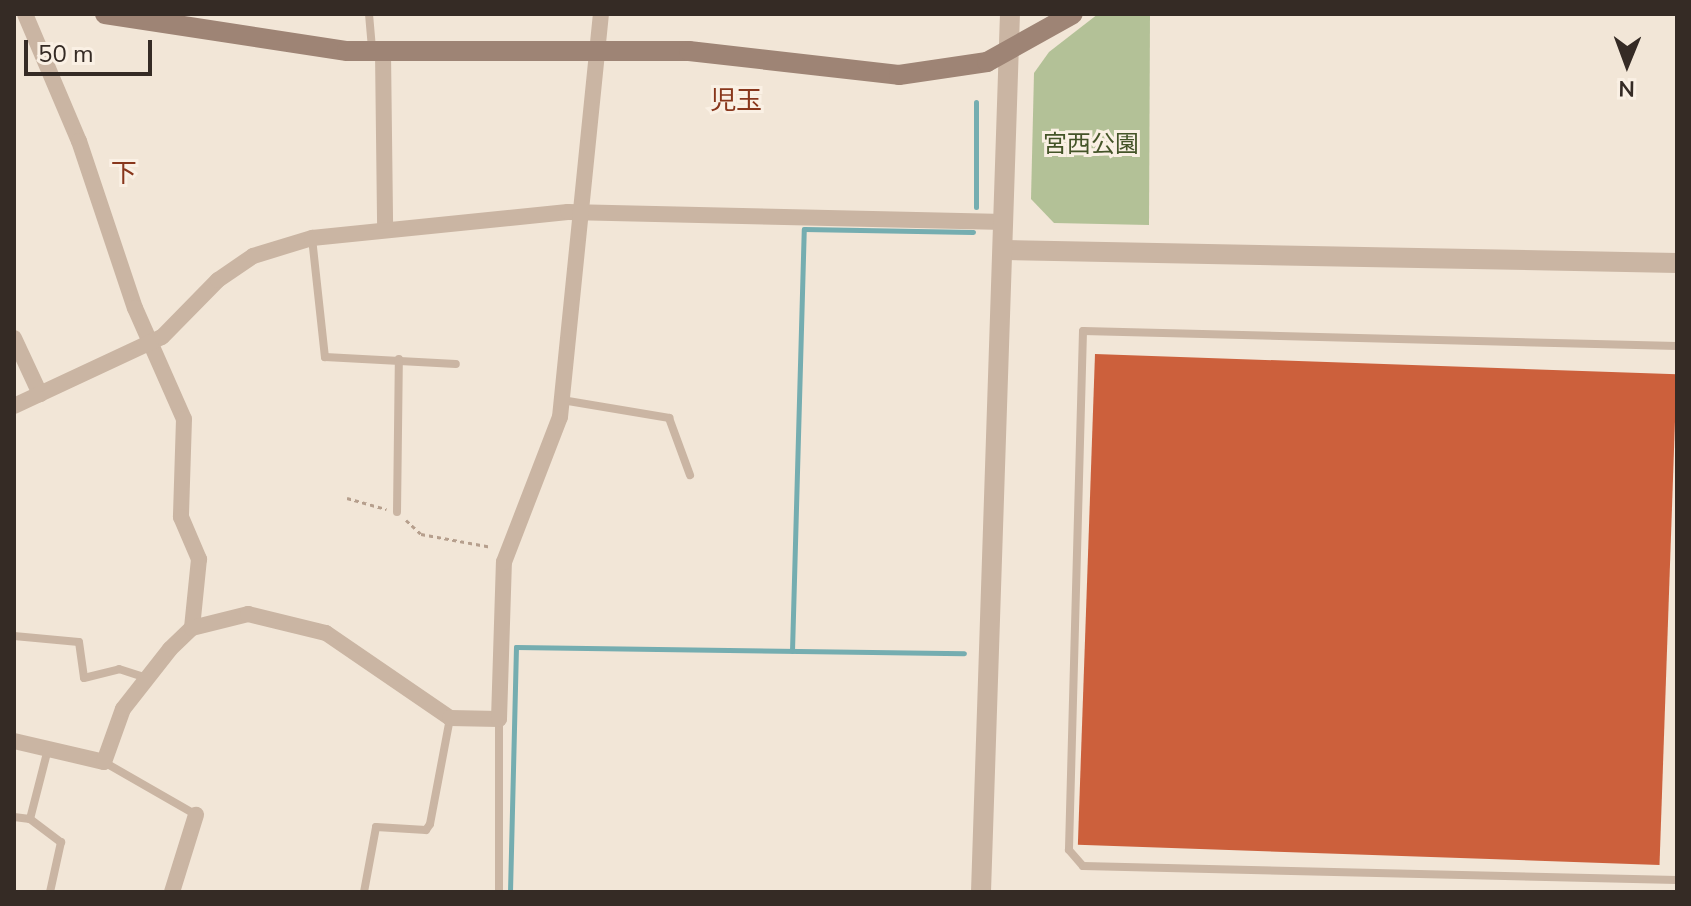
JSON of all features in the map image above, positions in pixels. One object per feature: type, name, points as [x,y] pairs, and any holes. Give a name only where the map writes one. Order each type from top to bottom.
[{"type":"main road","points":[[105,14],[377,53],[598,48],[716,53],[899,75],[947,72],[1008,54],[1073,14]]},
{"type":"street","points":[[25,14],[79,141],[150,344],[184,419],[181,517],[199,559],[192,628]]},
{"type":"street","points":[[14,741],[104,762],[123,709],[146,678],[192,628],[248,614],[326,633],[450,718],[499,719],[507,550],[562,400],[601,14]]},
{"type":"street","points":[[981,892],[986,624],[1005,250],[1010,14]]},
{"type":"street","points":[[377,53],[385,228]]},
{"type":"street","points":[[14,406],[150,344],[238,264],[312,238],[385,228],[581,213],[1005,222]]},
{"type":"street","points":[[1005,250],[1677,263]]},
{"type":"street","points":[[14,338],[40,394]]},
{"type":"street","points":[[172,892],[196,815]]},
{"type":"lane","points":[[369,14],[377,53]]},
{"type":"lane","points":[[312,238],[325,357],[456,364]]},
{"type":"lane","points":[[1677,346],[1083,331],[1069,850],[1083,866],[1677,880]]},
{"type":"lane","points":[[397,512],[399,359]]},
{"type":"lane","points":[[562,400],[669,418],[690,475]]},
{"type":"lane","points":[[14,636],[79,642],[84,678],[119,669],[146,678]]},
{"type":"lane","points":[[364,892],[376,827],[426,830],[430,824],[450,718]]},
{"type":"lane","points":[[499,719],[499,892]]},
{"type":"lane","points":[[30,819],[48,749]]},
{"type":"lane","points":[[104,762],[196,815]]},
{"type":"lane","points":[[14,817],[30,819],[61,842],[50,892]]},
{"type":"path","points":[[347,498],[397,512],[421,534],[507,550]]},
{"type":"green space","name":"宮西公園","points":[[1098,14],[1150,14],[1149,225],[1054,223],[1031,199],[1034,73],[1049,52]]},
{"type":"building","points":[[1095,354],[1677,374],[1660,865],[1078,845]]},
{"type":"waterway","points":[[976,102],[976,207]]},
{"type":"waterway","points":[[792,651],[804,229],[973,232]]},
{"type":"waterway","points":[[510,892],[516,647],[964,653]]},
{"type":"district","name":"児玉","points":[[736,101]]},
{"type":"district","name":"下","points":[[124,174]]}]
